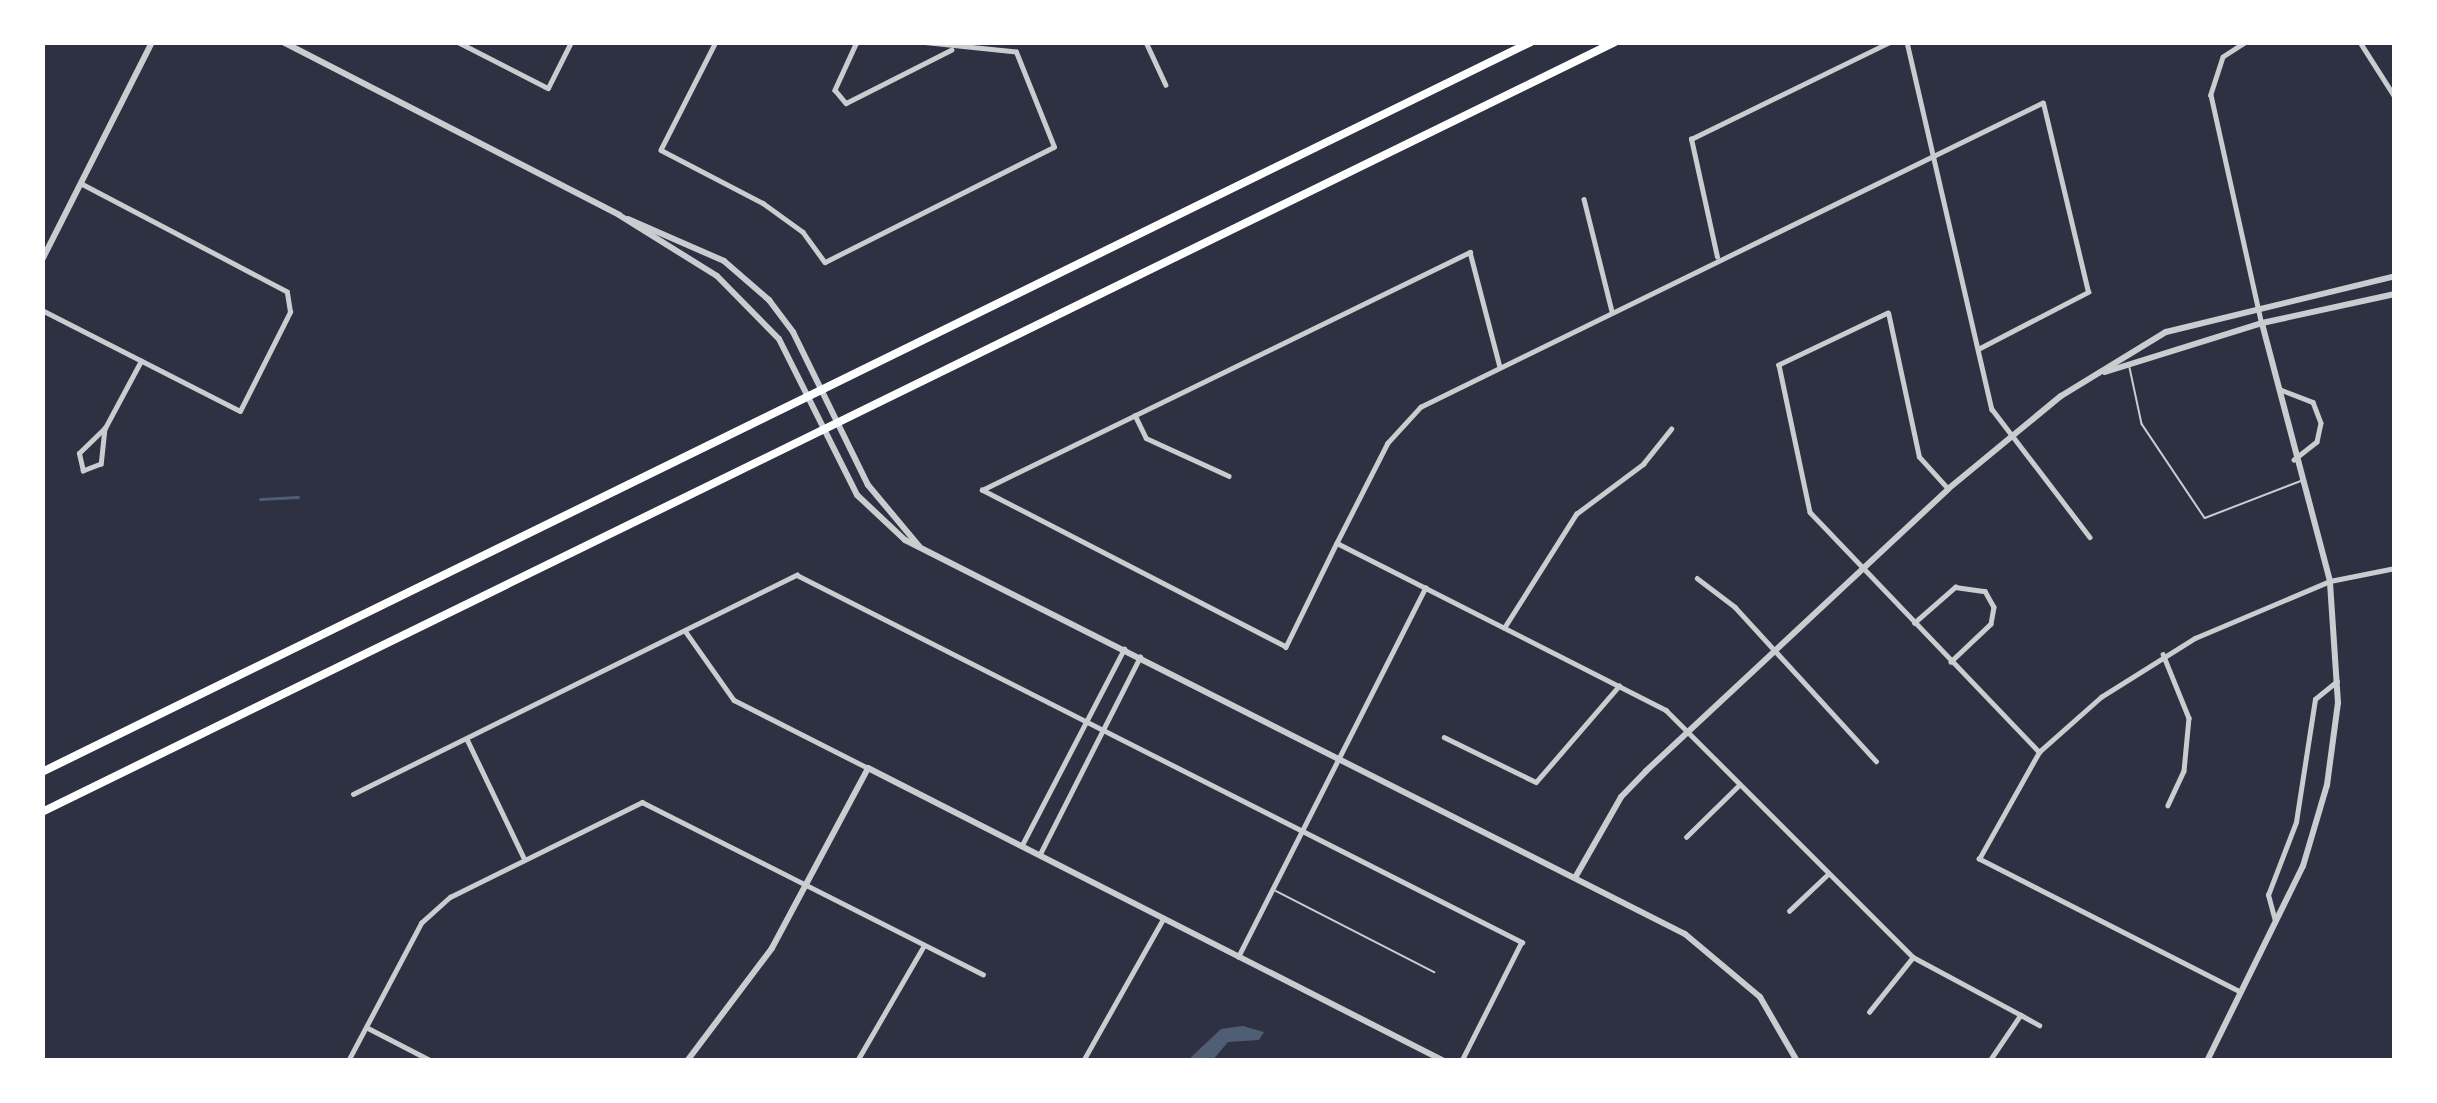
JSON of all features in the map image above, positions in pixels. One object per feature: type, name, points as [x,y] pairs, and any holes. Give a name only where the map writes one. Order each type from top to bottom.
[{"type":"main road","points":[[42,772],[806,403],[1531,42]]},
{"type":"main road","points":[[42,812],[1615,42]]},
{"type":"street","points":[[42,260],[152,42]]},
{"type":"street","points":[[284,42],[619,215],[724,261],[769,300],[794,332],[868,485],[923,550]]},
{"type":"street","points":[[458,42],[548,88],[571,42]]},
{"type":"street","points":[[716,42],[661,150],[763,203],[803,232],[825,262],[1054,147],[1016,52],[951,50],[920,42]]},
{"type":"street","points":[[857,42],[835,90],[846,103],[951,50]]},
{"type":"street","points":[[1146,42],[1166,85]]},
{"type":"street","points":[[1718,260],[1691,139],[1890,42]]},
{"type":"street","points":[[1907,42],[1992,410],[2090,537]]},
{"type":"street","points":[[2207,1061],[2276,927],[2317,826],[2337,681],[2330,580],[2294,460],[2211,95],[2223,57],[2246,42]]},
{"type":"street","points":[[2360,42],[2395,97]]},
{"type":"street","points":[[1500,367],[1470,252],[982,490],[1286,647],[1401,423],[1612,311],[1933,152],[2043,103],[2088,292],[1980,348]]},
{"type":"street","points":[[42,310],[240,411],[290,312],[287,292],[80,184]]},
{"type":"street","points":[[1584,199],[1612,311]]},
{"type":"street","points":[[619,215],[748,304],[778,339],[806,403],[869,510],[923,550],[1576,877],[1726,963],[1760,997],[1797,1061]]},
{"type":"street","points":[[1576,877],[1621,797],[2013,433],[2166,332],[2395,276]]},
{"type":"street","points":[[2096,375],[2261,323],[2395,294]]},
{"type":"street","points":[[1948,489],[1919,457],[1888,314],[1780,365],[1810,512],[2039,752]]},
{"type":"street","points":[[105,428],[101,464],[83,472],[77,457],[105,428],[141,361]]},
{"type":"street","points":[[2277,388],[2312,402],[2321,424],[2317,442],[2294,460]]},
{"type":"street","points":[[1135,415],[1146,438],[1229,476]]},
{"type":"street","points":[[1504,628],[1576,514],[1643,464],[1671,429]]},
{"type":"street","points":[[1337,544],[1666,710],[1826,876],[1913,957],[2039,1025]]},
{"type":"street","points":[[2242,992],[1979,859],[2039,752],[2163,654],[2330,580],[2395,568]]},
{"type":"street","points":[[353,794],[797,575],[1522,942],[1462,1061]]},
{"type":"street","points":[[1697,578],[1777,651],[1876,761]]},
{"type":"street","points":[[1914,623],[1955,587],[1985,591],[1994,607],[1991,624],[1952,662]]},
{"type":"street","points":[[1238,957],[1425,588]]},
{"type":"street","points":[[685,630],[734,700],[1444,1061]]},
{"type":"street","points":[[1022,845],[1124,649]]},
{"type":"street","points":[[2163,654],[2189,718],[2184,771],[2168,806]]},
{"type":"street","points":[[1040,854],[1140,657]]},
{"type":"street","points":[[2276,927],[2268,895],[2296,822],[2314,699],[2337,681]]},
{"type":"street","points":[[1444,736],[1536,782],[1619,686]]},
{"type":"street","points":[[467,740],[524,858]]},
{"type":"street","points":[[687,1061],[772,948],[868,768]]},
{"type":"street","points":[[1686,837],[1738,786]]},
{"type":"street","points":[[348,1061],[421,923],[450,897],[642,802],[983,974]]},
{"type":"street","points":[[1789,911],[1826,876]]},
{"type":"street","points":[[1083,1061],[1162,919]]},
{"type":"street","points":[[859,1060],[923,947]]},
{"type":"street","points":[[1869,1012],[1913,957]]},
{"type":"street","points":[[1990,1061],[2021,1015]]},
{"type":"street","points":[[366,1026],[432,1061]]},
{"type":"lane","points":[[2129,364],[2142,424],[2205,518],[2301,482]]},
{"type":"lane","points":[[1272,889],[1434,972]]},
{"type":"water","points":[[1243,1026],[1264,1032],[1259,1040],[1228,1042],[1212,1061],[1187,1061],[1221,1029]]},
{"type":"waterway","points":[[260,499],[298,497]]}]
